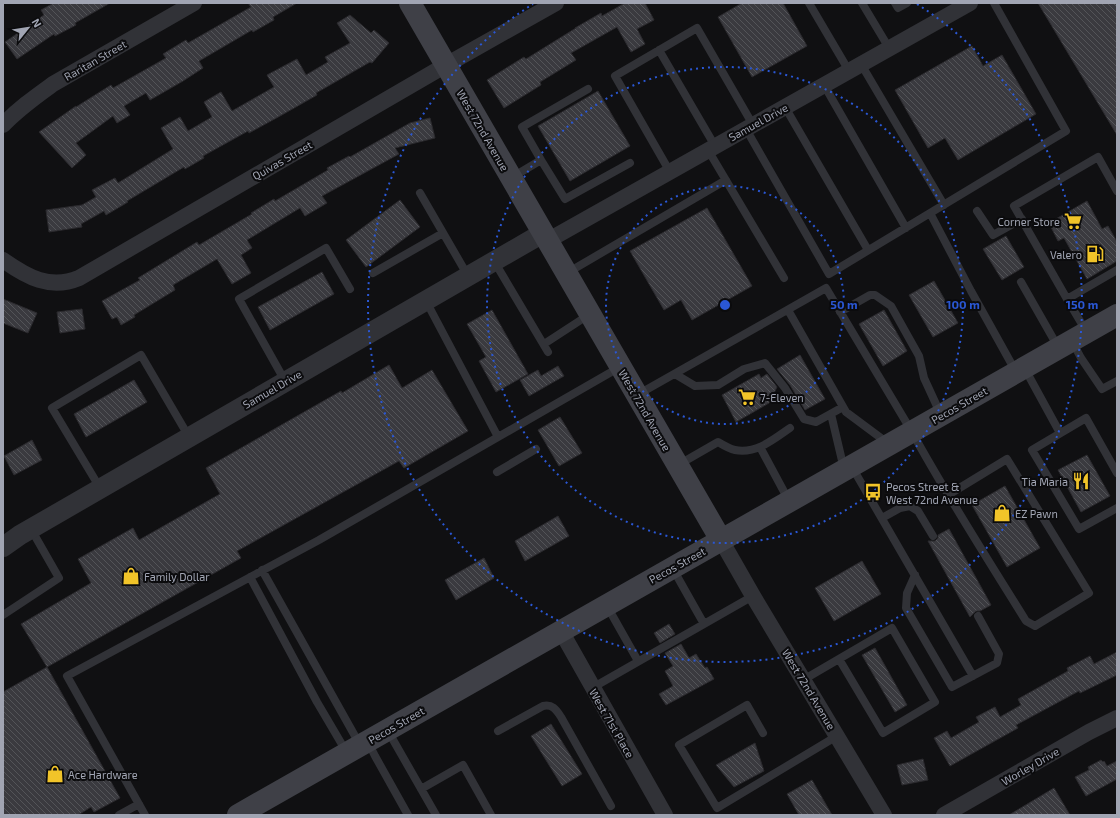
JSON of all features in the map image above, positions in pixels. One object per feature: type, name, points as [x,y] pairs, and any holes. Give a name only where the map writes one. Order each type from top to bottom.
[{"type":"main road","name":"West 72nd Avenue","points":[[410,3],[721,540]]},
{"type":"main road","name":"Pecos Street","points":[[238,815],[889,444],[942,416],[1117,315]]},
{"type":"street","name":"Raritan Street","points":[[3,125],[13,114],[53,84],[194,3]]},
{"type":"street","name":"Quivas Street","points":[[3,260],[25,274],[51,283],[66,282],[79,278],[446,65],[556,3]]},
{"type":"street","name":"Samuel Drive","points":[[3,547],[31,528],[494,261],[545,237],[670,172],[970,3]]},
{"type":"street","name":"West 72nd Avenue","points":[[721,540],[884,815]]},
{"type":"street","name":"West 71st Place","points":[[561,631],[664,815]]},
{"type":"street","name":"Worley Drive","points":[[944,815],[1089,732],[1117,718]]},
{"type":"lane","points":[[809,3],[855,68],[944,205]]},
{"type":"lane","points":[[862,3],[889,48]]},
{"type":"lane","points":[[895,3],[898,8],[906,3]]},
{"type":"lane","points":[[670,172],[615,76],[697,28],[829,274],[1066,131],[994,3]]},
{"type":"lane","points":[[659,50],[711,148],[726,180],[784,278]]},
{"type":"lane","points":[[824,85],[906,228]]},
{"type":"lane","points":[[588,89],[522,127],[566,199],[630,163]]},
{"type":"lane","points":[[785,107],[868,250]]},
{"type":"lane","points":[[1072,340],[1067,299],[1014,206],[1098,157],[1117,191]]},
{"type":"lane","points":[[511,178],[541,160]]},
{"type":"lane","points":[[566,274],[726,180]]},
{"type":"lane","points":[[420,193],[468,276]]},
{"type":"lane","points":[[977,211],[992,235],[1022,219]]},
{"type":"lane","points":[[930,213],[971,291],[1060,433]]},
{"type":"lane","points":[[373,273],[443,234]]},
{"type":"lane","points":[[285,381],[239,299],[326,248],[350,289]]},
{"type":"lane","points":[[494,261],[548,352]]},
{"type":"lane","points":[[1067,299],[1117,270]]},
{"type":"lane","points":[[1021,282],[1072,340],[1081,358],[1102,389],[1117,381]]},
{"type":"lane","points":[[637,396],[826,288],[912,432],[948,495],[963,520],[1026,621],[1035,626],[1089,593],[1007,459],[948,495]]},
{"type":"lane","points":[[840,312],[870,295],[875,295],[891,306],[919,356],[924,378],[942,416]]},
{"type":"lane","points":[[426,301],[498,437]]},
{"type":"lane","points":[[788,310],[846,412],[889,444]]},
{"type":"lane","points":[[544,344],[590,314]]},
{"type":"lane","points":[[100,488],[52,408],[141,355],[189,437]]},
{"type":"lane","points":[[675,374],[695,386],[718,385],[744,369],[765,363],[785,388],[804,419],[816,422],[843,407]]},
{"type":"lane","points":[[145,815],[67,676],[319,540],[620,366]]},
{"type":"lane","points":[[831,414],[848,468],[882,518],[973,676]]},
{"type":"lane","points":[[1117,473],[1086,418],[1032,450],[1079,529],[1117,508]]},
{"type":"lane","points":[[677,466],[718,442],[735,450],[751,451],[767,444],[790,428]]},
{"type":"lane","points":[[760,447],[789,502]]},
{"type":"lane","points":[[497,472],[536,449]]},
{"type":"lane","points":[[882,518],[900,508],[910,506],[918,511],[933,536]]},
{"type":"lane","points":[[3,615],[59,578],[31,528]]},
{"type":"lane","points":[[672,568],[704,624]]},
{"type":"lane","points":[[262,570],[359,746],[408,815]]},
{"type":"lane","points":[[915,575],[907,593],[906,608],[952,687],[997,663],[999,654],[978,616]]},
{"type":"lane","points":[[250,577],[317,702],[359,746]]},
{"type":"lane","points":[[592,688],[753,596]]},
{"type":"lane","points":[[606,605],[638,661]]},
{"type":"lane","points":[[803,680],[892,628],[935,702],[883,733],[839,659]]},
{"type":"lane","points":[[763,733],[747,705],[679,745],[717,808],[837,736]]},
{"type":"lane","points":[[498,731],[543,706],[552,706],[557,710],[611,806]]},
{"type":"lane","points":[[388,730],[436,815]]},
{"type":"lane","points":[[421,789],[463,765],[491,815]]},
{"type":"lane","points":[[119,815],[139,804]]},
{"type":"building","points":[[54,3],[110,3],[75,23],[76,25],[55,36],[54,34],[17,59],[5,42],[44,15],[41,10]]},
{"type":"building","points":[[248,3],[297,3],[273,17],[274,20],[253,32],[252,30],[199,61],[203,68],[183,81],[150,100],[146,93],[124,106],[130,115],[117,123],[113,116],[76,143],[86,155],[72,168],[39,132],[76,106],[111,85],[113,88],[166,58],[163,54],[186,40],[188,43],[251,7]]},
{"type":"building","points":[[625,3],[645,3],[654,20],[637,29],[645,44],[631,52],[617,27],[571,53],[576,60],[540,82],[541,85],[504,108],[487,80],[524,57],[526,59],[601,13],[602,16]]},
{"type":"building","points":[[742,3],[783,3],[807,46],[752,77],[718,17]]},
{"type":"building","points":[[1038,3],[1117,3],[1117,135]]},
{"type":"building","points":[[350,15],[371,33],[374,30],[389,43],[372,63],[370,62],[316,93],[317,95],[280,116],[249,133],[248,131],[203,156],[204,158],[185,169],[184,167],[106,215],[104,211],[81,224],[82,227],[49,232],[46,210],[82,205],[96,197],[92,190],[115,178],[118,183],[173,149],[161,128],[180,117],[188,131],[212,117],[204,102],[221,92],[232,111],[274,87],[267,75],[297,59],[306,75],[328,62],[325,57],[350,43],[337,23]]},
{"type":"building","points":[[972,46],[983,66],[1002,55],[1036,114],[958,160],[945,138],[928,148],[895,90]]},
{"type":"building","points":[[598,91],[630,146],[570,181],[538,126]]},
{"type":"building","points":[[430,118],[435,138],[395,148],[399,154],[322,196],[327,203],[305,216],[300,208],[247,240],[252,248],[241,255],[251,273],[232,284],[217,259],[173,285],[175,290],[134,315],[135,317],[121,325],[117,317],[112,319],[102,301],[140,280],[138,278],[197,242],[199,245],[252,214],[251,213],[274,199],[275,201],[328,170],[327,168],[349,156],[350,157],[410,123]]},
{"type":"building","points":[[400,200],[420,227],[366,267],[346,240]]},
{"type":"building","points":[[1087,201],[1102,229],[1108,226],[1117,242],[1117,261],[1087,279],[1064,238],[1058,241],[1049,223]]},
{"type":"building","points":[[707,208],[752,286],[692,320],[681,300],[664,310],[630,251]]},
{"type":"building","points":[[1006,236],[1024,267],[1002,280],[983,249]]},
{"type":"building","points":[[322,272],[334,294],[270,330],[258,307]]},
{"type":"building","points":[[934,281],[958,323],[933,337],[909,295]]},
{"type":"building","points":[[3,299],[37,313],[28,333],[3,323]]},
{"type":"building","points":[[82,309],[85,329],[60,333],[57,312]]},
{"type":"building","points":[[492,310],[528,374],[496,392],[479,361],[486,357],[467,324]]},
{"type":"building","points":[[884,310],[907,351],[883,366],[859,324]]},
{"type":"building","points":[[800,355],[825,399],[805,410],[790,385],[777,369]]},
{"type":"building","points":[[389,365],[402,388],[432,370],[468,431],[404,468],[399,461],[237,551],[241,558],[47,667],[21,624],[91,583],[78,559],[133,528],[139,540],[220,494],[206,468],[341,391],[342,393]]},
{"type":"building","points":[[558,366],[564,376],[529,396],[520,380],[538,370],[541,376]]},
{"type":"building","name":"7-Eleven","points":[[759,374],[761,378],[767,374],[777,387],[769,403],[736,422],[722,395]]},
{"type":"building","points":[[134,380],[147,402],[86,437],[74,414]]},
{"type":"building","points":[[560,417],[582,453],[559,466],[538,430]]},
{"type":"building","points":[[32,440],[42,460],[14,475],[4,456]]},
{"type":"building","points":[[1087,455],[1110,496],[1081,512],[1058,470]]},
{"type":"building","points":[[1005,486],[1040,548],[1007,567],[972,505]]},
{"type":"building","points":[[558,516],[569,536],[525,561],[515,541]]},
{"type":"building","points":[[949,529],[991,605],[980,611],[976,611],[970,617],[928,541],[935,541],[938,538],[938,535]]},
{"type":"building","points":[[484,558],[494,578],[456,600],[445,580]]},
{"type":"building","points":[[862,561],[881,594],[834,621],[815,588]]},
{"type":"building","points":[[669,624],[675,634],[660,643],[654,633]]},
{"type":"building","points":[[681,644],[689,658],[696,654],[705,668],[707,667],[714,679],[666,705],[659,694],[673,686],[665,671],[673,666],[665,653]]},
{"type":"building","points":[[875,648],[907,705],[895,712],[862,655]]},
{"type":"building","points":[[1117,652],[1117,675],[1080,693],[1079,691],[1016,725],[1018,728],[950,766],[934,738],[947,731],[951,738],[979,722],[976,717],[995,707],[1000,717],[1021,705],[1018,699],[1068,671],[1067,668],[1090,656],[1094,664]]},
{"type":"building","name":"Ace Hardware","points":[[47,667],[120,798],[94,812],[91,807],[78,815],[3,815],[3,692]]},
{"type":"building","points":[[551,724],[582,774],[562,786],[531,736]]},
{"type":"building","points":[[755,743],[764,771],[734,787],[716,765]]},
{"type":"building","points":[[923,759],[928,780],[902,785],[897,765]]},
{"type":"building","points":[[1101,760],[1103,762],[1104,761],[1107,766],[1117,761],[1117,779],[1086,796],[1075,777],[1089,770],[1088,767]]},
{"type":"building","points":[[812,780],[832,815],[799,815],[787,794]]},
{"type":"building","points":[[1054,788],[1070,815],[1009,815]]},
{"type":"place","name":"Corner Store","points":[[1073,221]]},
{"type":"place","name":"Valero","points":[[1095,254]]},
{"type":"place","name":"7-Eleven","points":[[747,397]]},
{"type":"place","name":"Tia Maria","points":[[1081,481]]},
{"type":"place","name":"Pecos Street & West 72nd Avenue","points":[[873,492]]},
{"type":"place","name":"EZ Pawn","points":[[1002,513]]},
{"type":"place","name":"Family Dollar","points":[[131,576]]},
{"type":"place","name":"Ace Hardware","points":[[55,774]]}]
